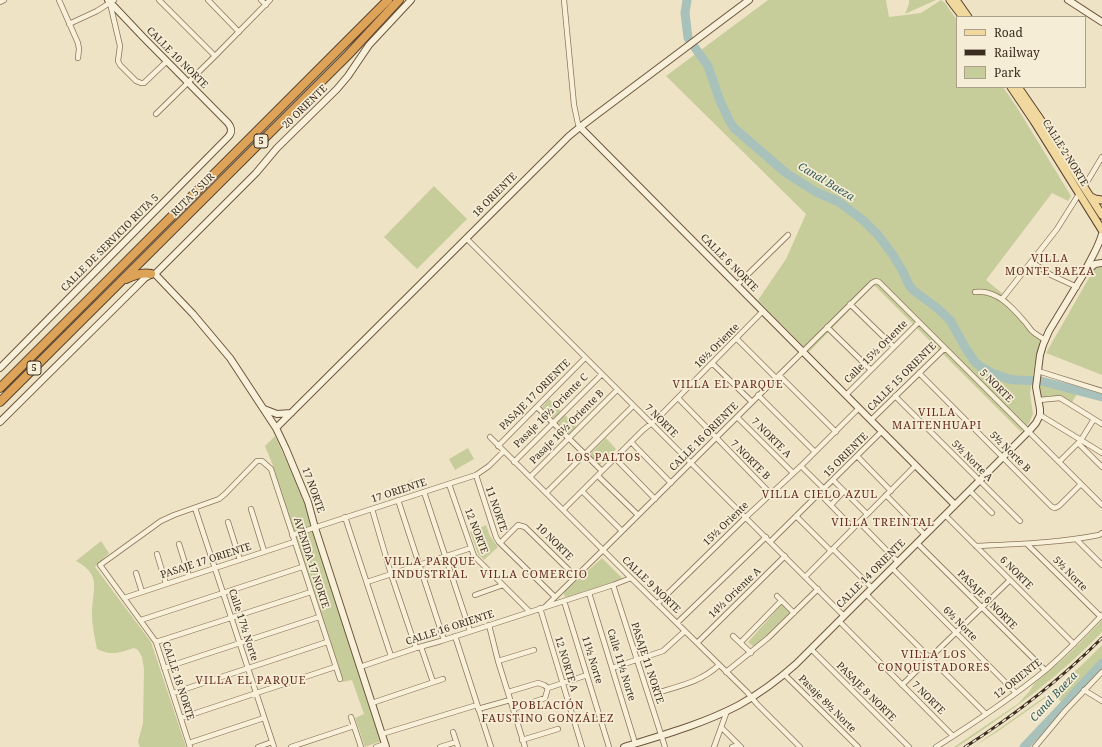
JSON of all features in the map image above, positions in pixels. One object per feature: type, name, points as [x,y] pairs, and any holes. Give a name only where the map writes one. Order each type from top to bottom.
[{"type":"highway","name":"RUTA 5 SUR","points":[[0,388],[388,0]]},
{"type":"highway","name":"RUTA 5 SUR","points":[[0,402],[348,55],[399,0]]},
{"type":"highway","points":[[122,281],[138,274],[153,274]]},
{"type":"main road","points":[[950,0],[962,16]]},
{"type":"main road","points":[[956,0],[967,16]]},
{"type":"main road","name":"CALLE 2 NORTE","points":[[1012,88],[1102,230]]},
{"type":"main road","name":"CALLE 2 NORTE","points":[[1019,88],[1102,215]]},
{"type":"main road","points":[[1091,197],[1102,200]]},
{"type":"street","points":[[0,2],[4,0]]},
{"type":"street","points":[[59,0],[78,43],[78,58]]},
{"type":"street","points":[[159,0],[215,56]]},
{"type":"street","points":[[208,0],[239,32]]},
{"type":"street","points":[[261,0],[266,5]]},
{"type":"street","points":[[156,114],[270,0]]},
{"type":"street","name":"20 ORIENTE","points":[[153,274],[256,173],[277,148],[338,89],[369,45],[411,0]]},
{"type":"street","name":"CALLE 6 NORTE","points":[[564,0],[575,111],[580,127],[955,505]]},
{"type":"street","name":"18 ORIENTE","points":[[276,428],[564,141],[580,127],[749,0]]},
{"type":"street","points":[[1068,0],[1102,22]]},
{"type":"street","points":[[69,24],[97,11],[110,1],[120,46],[118,61],[120,65],[139,83],[144,83],[167,61]]},
{"type":"street","name":"CALLE 10 NORTE","points":[[110,1],[142,37],[228,123],[231,130]]},
{"type":"street","name":"CALLE DE SERVICIO RUTA 5","points":[[0,368],[228,137],[231,130]]},
{"type":"street","points":[[1084,187],[1102,157]]},
{"type":"street","points":[[1003,297],[1061,224],[1079,194]]},
{"type":"street","points":[[1102,234],[1099,244],[1077,287],[1049,331],[1045,340],[1040,355],[1036,387],[1040,415],[1080,442],[1102,453]]},
{"type":"street","points":[[736,285],[788,235]]},
{"type":"street","name":"7 NORTE","points":[[466,238],[844,616]]},
{"type":"street","points":[[1032,262],[1051,275],[1077,287]]},
{"type":"street","points":[[1083,275],[1095,264],[1102,263]]},
{"type":"street","points":[[0,422],[139,284],[153,274]]},
{"type":"street","name":"17 NORTE","points":[[153,274],[186,306],[230,358],[276,428],[308,502],[315,528],[386,746]]},
{"type":"street","name":"CALLE 16 ORIENTE","points":[[542,608],[638,516],[850,304],[872,283],[876,282]]},
{"type":"street","name":"5 NORTE","points":[[876,282],[879,282],[1102,505]]},
{"type":"street","points":[[975,292],[980,291],[1003,297],[1034,332],[1045,340]]},
{"type":"street","points":[[850,304],[894,347]]},
{"type":"street","name":"16½ Oriente","points":[[563,510],[643,430],[678,398],[763,311]]},
{"type":"street","name":"Calle 15½ Oriente","points":[[846,395],[919,322]]},
{"type":"street","points":[[828,327],[871,370]]},
{"type":"street","points":[[737,338],[836,432]]},
{"type":"street","name":"CALLE 15 ORIENTE","points":[[871,420],[944,348]]},
{"type":"street","name":"PASAJE 17 ORIENTE","points":[[498,446],[586,358]]},
{"type":"street","points":[[712,363],[752,402]]},
{"type":"street","name":"5½ Norte B","points":[[919,373],[1052,507],[1055,508],[1059,506],[1081,484]]},
{"type":"street","name":"Pasaje 16½ Oriente C","points":[[514,462],[602,374]]},
{"type":"street","points":[[1038,374],[1102,391]]},
{"type":"street","name":"Pasaje 16½ Oriente B","points":[[530,477],[617,390]]},
{"type":"street","points":[[758,395],[815,452]]},
{"type":"street","name":"5½ Norte A","points":[[895,396],[1020,521]]},
{"type":"street","name":"7 NORTE B","points":[[678,398],[771,494]]},
{"type":"street","points":[[1039,400],[1060,398],[1102,424]]},
{"type":"street","points":[[546,493],[633,406]]},
{"type":"street","points":[[537,407],[602,472]]},
{"type":"street","name":"15½ Oriente","points":[[658,604],[859,408]]},
{"type":"street","points":[[264,409],[277,414],[291,413]]},
{"type":"street","name":"CALLE 14 ORIENTE","points":[[627,747],[727,711],[751,697],[784,674],[1029,432],[1040,415]]},
{"type":"street","name":"7 NORTE A","points":[[737,417],[793,473]]},
{"type":"street","points":[[1058,462],[1080,442],[1094,419]]},
{"type":"street","name":"15 ORIENTE","points":[[770,542],[882,431]]},
{"type":"street","name":"CALLE 9 NORTE","points":[[490,437],[630,578],[747,692],[800,747]]},
{"type":"street","points":[[631,442],[671,483]]},
{"type":"street","points":[[1080,442],[1102,467]]},
{"type":"street","name":"17 ORIENTE","points":[[292,535],[476,475],[490,466],[504,451]]},
{"type":"street","points":[[857,456],[891,491]]},
{"type":"street","points":[[615,458],[655,499]]},
{"type":"street","name":"AVENIDA 17 NORTE","points":[[195,508],[216,501],[222,497],[257,461],[262,461],[271,469],[340,679]]},
{"type":"street","points":[[805,577],[916,465]]},
{"type":"street","points":[[801,466],[824,488]]},
{"type":"street","name":"11 NORTE","points":[[476,475],[493,531],[500,543],[555,597]]},
{"type":"street","points":[[598,476],[638,516]]},
{"type":"street","points":[[833,480],[867,514]]},
{"type":"street","name":"12 NORTE","points":[[449,484],[471,548],[476,558],[530,612]]},
{"type":"street","points":[[970,490],[992,513]]},
{"type":"street","points":[[582,491],[622,531]]},
{"type":"street","points":[[831,505],[844,491]]},
{"type":"street","points":[[424,492],[470,631]]},
{"type":"street","points":[[819,493],[854,528]]},
{"type":"street","points":[[886,495],[925,535]]},
{"type":"street","points":[[398,500],[444,640]]},
{"type":"street","name":"CALLE 18 NORTE","points":[[190,745],[156,642],[100,565],[161,521],[195,508]]},
{"type":"street","name":"Calle 17½ Norte","points":[[195,508],[273,745]]},
{"type":"street","points":[[251,509],[264,551]]},
{"type":"street","points":[[372,509],[416,648]]},
{"type":"street","name":"6 NORTE","points":[[945,515],[1074,644]]},
{"type":"street","points":[[796,516],[872,588]]},
{"type":"street","points":[[345,517],[391,656]]},
{"type":"street","points":[[228,522],[240,560]]},
{"type":"street","points":[[859,522],[898,562]]},
{"type":"street","name":"10 NORTE","points":[[500,543],[518,525],[525,527],[576,577]]},
{"type":"street","points":[[976,546],[1027,544],[1076,539],[1099,535],[1102,533]]},
{"type":"street","points":[[677,623],[766,537]]},
{"type":"street","points":[[1076,539],[1102,565]]},
{"type":"street","name":"PASAJE 17 ORIENTE","points":[[124,598],[294,542]]},
{"type":"street","name":"PASAJE 6 NORTE","points":[[918,542],[1045,670]]},
{"type":"street","points":[[179,544],[189,576]]},
{"type":"street","name":"5½ Norte","points":[[1027,544],[1101,616]]},
{"type":"street","points":[[367,582],[471,548]]},
{"type":"street","points":[[157,554],[166,584]]},
{"type":"street","name":"14½ Oriente A","points":[[697,643],[785,556]]},
{"type":"street","points":[[141,620],[302,567]]},
{"type":"street","name":"6½ Norte","points":[[892,568],[1016,692]]},
{"type":"street","points":[[136,573],[142,592]]},
{"type":"street","name":"CALLE 16 ORIENTE","points":[[360,667],[589,593],[630,578]]},
{"type":"street","points":[[902,685],[1010,580]]},
{"type":"street","points":[[475,595],[503,585]]},
{"type":"street","name":"PASAJE 11 NORTE","points":[[613,585],[665,747]]},
{"type":"street","points":[[726,672],[764,642],[818,589]]},
{"type":"street","points":[[156,642],[311,592]]},
{"type":"street","name":"Calle 11½ Norte","points":[[589,593],[635,743]]},
{"type":"street","points":[[866,594],[986,714]]},
{"type":"street","points":[[777,596],[794,613]]},
{"type":"street","name":"11½ Norte","points":[[564,601],[609,747]]},
{"type":"street","points":[[740,642],[781,601]]},
{"type":"street","name":"12 NORTE A","points":[[542,608],[562,683],[582,747]]},
{"type":"street","name":"12 ORIENTE","points":[[936,747],[986,714],[1045,670],[1074,644],[1101,616]]},
{"type":"street","points":[[164,668],[319,617]]},
{"type":"street","name":"7 NORTE","points":[[839,621],[953,736]]},
{"type":"street","points":[[489,625],[498,660],[525,747]]},
{"type":"street","points":[[612,668],[665,650],[685,631]]},
{"type":"street","points":[[455,636],[491,747]]},
{"type":"street","points":[[734,636],[751,653]]},
{"type":"street","points":[[173,693],[327,642]]},
{"type":"street","points":[[421,647],[433,682]]},
{"type":"street","name":"PASAJE 8 NORTE","points":[[811,649],[909,747]]},
{"type":"street","points":[[498,660],[534,650]]},
{"type":"street","points":[[663,691],[699,679],[709,674],[719,665]]},
{"type":"street","points":[[181,718],[336,667]]},
{"type":"street","points":[[1035,747],[1065,711],[1102,672]]},
{"type":"street","name":"Pasaje 8½ Norte","points":[[784,674],[858,747]]},
{"type":"street","points":[[548,688],[587,675]]},
{"type":"street","points":[[372,703],[443,679]]},
{"type":"street","points":[[508,692],[538,683],[548,688]]},
{"type":"street","points":[[513,709],[545,698],[548,688]]},
{"type":"street","points":[[1084,690],[1102,701]]},
{"type":"street","points":[[382,734],[478,707],[510,700]]},
{"type":"street","points":[[714,747],[727,711]]},
{"type":"street","points":[[351,717],[361,747]]},
{"type":"street","points":[[190,745],[264,718]]},
{"type":"street","points":[[292,747],[354,726]]},
{"type":"street","points":[[721,727],[740,746]]},
{"type":"street","points":[[522,740],[558,729]]},
{"type":"street","points":[[440,747],[457,744],[453,732]]},
{"type":"street","points":[[258,747],[273,745]]},
{"type":"street","points":[[376,747],[386,746]]},
{"type":"street","points":[[732,747],[740,746]]},
{"type":"green space","points":[[768,0],[886,0],[889,17],[921,13],[941,0],[945,3],[956,19],[956,88],[1004,88],[1071,196],[1068,201],[1052,193],[986,280],[1003,294],[1037,332],[1044,336],[1035,362],[1030,393],[1033,414],[1029,423],[1021,432],[875,286],[872,287],[809,352],[758,300],[786,259],[806,214],[666,76]]},
{"type":"green space","points":[[909,0],[936,0],[905,14]]},
{"type":"green space","points":[[434,186],[467,219],[417,269],[384,237]]},
{"type":"green space","points":[[1102,267],[1102,375],[1046,353],[1094,269]]},
{"type":"green space","points":[[1038,383],[1077,394],[1071,404],[1061,397],[1040,398]]},
{"type":"green space","points":[[549,399],[576,426],[571,436],[542,407]]},
{"type":"green space","points":[[275,436],[307,506],[381,741],[365,747],[355,718],[364,714],[352,680],[342,682],[272,463],[265,446]]},
{"type":"green space","points":[[606,438],[616,449],[600,465],[589,455]]},
{"type":"green space","points":[[468,448],[474,459],[455,470],[449,459]]},
{"type":"green space","points":[[412,479],[414,483],[413,487],[422,483],[423,488],[405,494],[400,485]]},
{"type":"green space","points":[[486,525],[490,536],[498,547],[484,560],[478,554],[470,532]]},
{"type":"green space","points":[[101,541],[109,553],[95,567],[151,642],[186,747],[140,747],[138,742],[143,723],[144,669],[142,657],[138,650],[134,648],[116,653],[97,649],[92,619],[94,590],[93,578],[90,572],[76,561]]},
{"type":"green space","points":[[602,558],[623,579],[566,597],[564,596],[564,592]]},
{"type":"green space","points":[[782,604],[790,612],[754,647],[748,642]]},
{"type":"green space","points":[[1102,620],[1102,632],[1069,664],[1033,694],[996,721],[957,747],[954,747],[1019,703],[1034,684],[1079,644]]},
{"type":"green space","points":[[1102,645],[1102,659],[1062,702],[1051,694],[973,747],[1053,691]]},
{"type":"waterway","name":"Canal Baeza","points":[[687,0],[685,13],[688,38],[708,66],[720,101],[734,128],[786,173],[816,192],[839,202],[864,221],[878,235],[893,255],[913,290],[950,320],[975,362],[992,373],[1009,379],[1041,381],[1102,397]]},
{"type":"waterway","name":"Canal Baeza","points":[[1024,747],[1102,663]]},
{"type":"railway","points":[[965,747],[1002,722],[1053,683],[1102,638]]},
{"type":"district","name":"VILLA MONTE BAEZA","points":[[1050,265]]},
{"type":"district","name":"VILLA EL PARQUE","points":[[728,385]]},
{"type":"district","name":"VILLA MAITENHUAPI","points":[[937,419]]},
{"type":"district","name":"LOS PALTOS","points":[[604,458]]},
{"type":"district","name":"VILLA CIELO AZUL","points":[[820,495]]},
{"type":"district","name":"VILLA TREINTAL","points":[[883,523]]},
{"type":"district","name":"VILLA PARQUE INDUSTRIAL","points":[[430,568]]},
{"type":"district","name":"VILLA COMERCIO","points":[[534,575]]},
{"type":"district","name":"VILLA LOS CONQUISTADORES","points":[[934,661]]},
{"type":"district","name":"VILLA EL PARQUE","points":[[251,681]]},
{"type":"district","name":"POBLACIÓN FAUSTINO GONZÁLEZ","points":[[548,712]]}]
